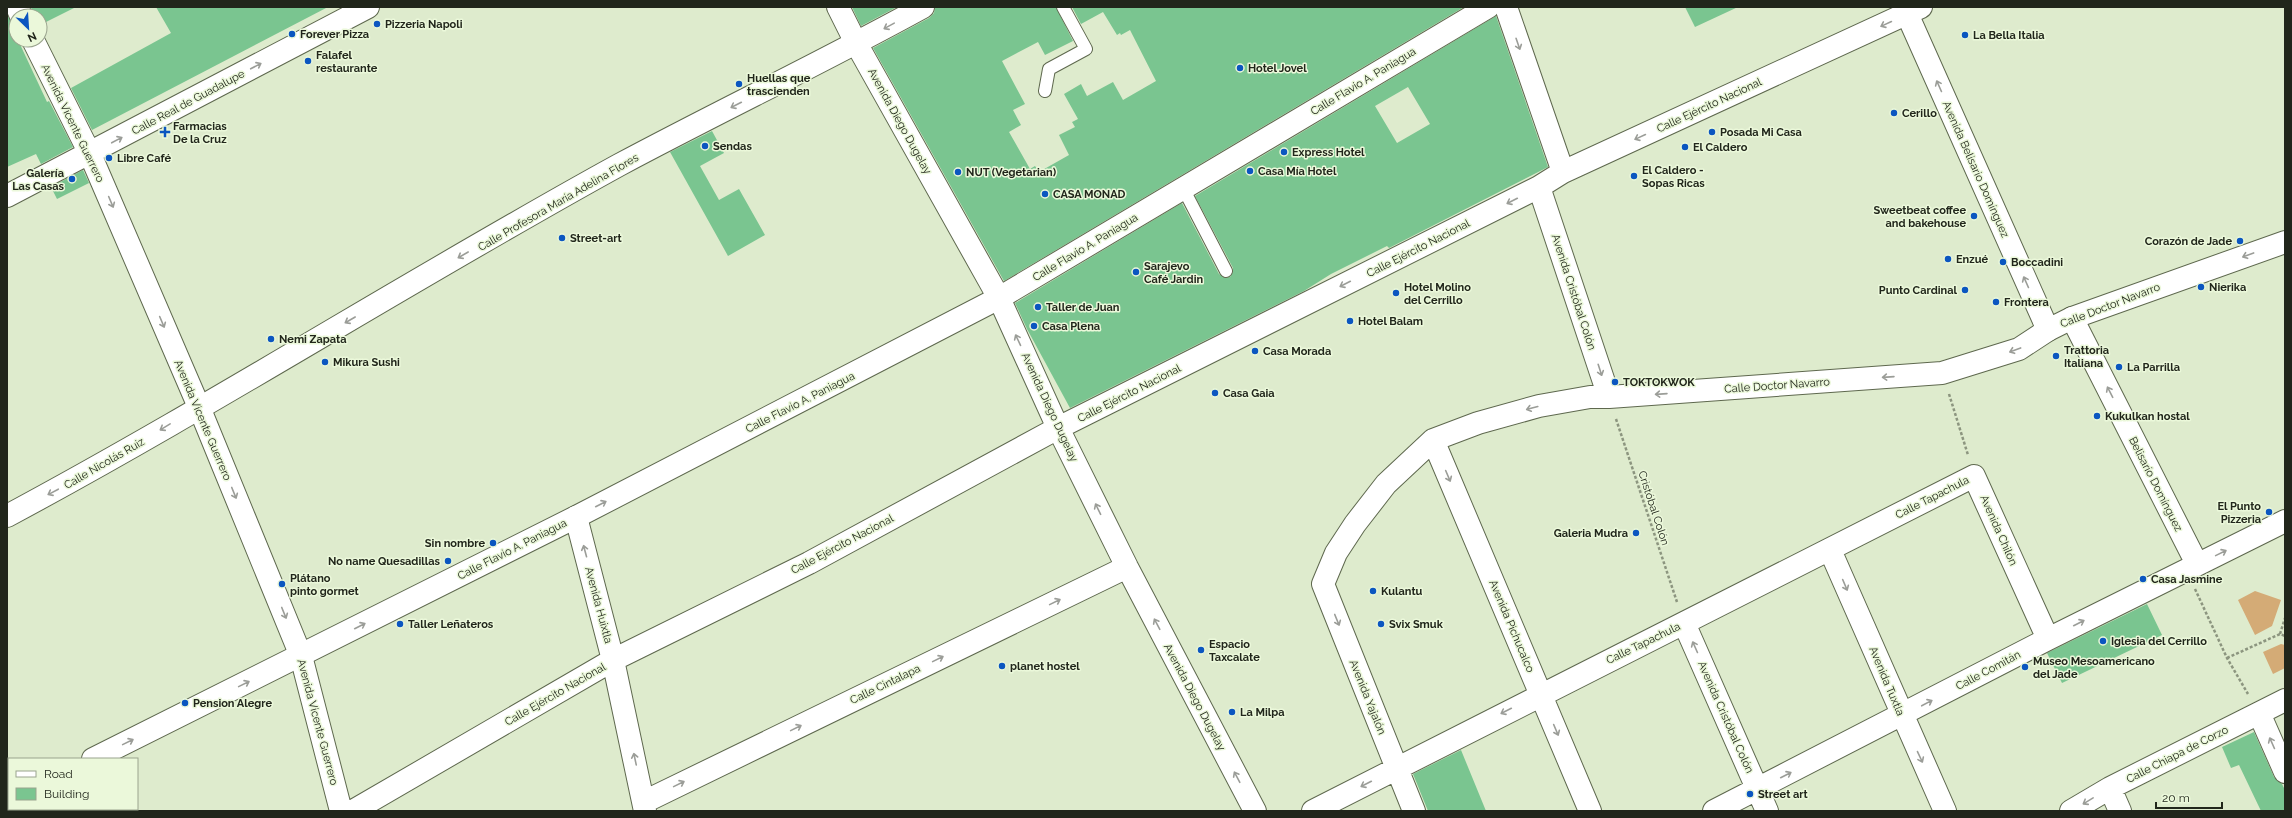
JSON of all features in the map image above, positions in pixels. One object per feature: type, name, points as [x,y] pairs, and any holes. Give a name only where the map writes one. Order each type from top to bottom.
[{"type":"street","name":"Calle Real de Guadalupe","points":[[7,196],[90,154],[368,7]]},
{"type":"street","name":"Avenida Diego Dugelay","points":[[838,7],[856,43],[999,298],[1058,428],[1127,567],[1256,811]]},
{"type":"street","name":"Calle Profesora María Adelina Flores","points":[[199,407],[620,165],[923,7]]},
{"type":"street","name":"Calle Flavio A. Paniagua","points":[[95,758],[576,517],[999,298],[1488,7]]},
{"type":"street","points":[[1506,7],[1563,172]]},
{"type":"street","name":"Calle Ejército Nacional","points":[[353,811],[613,660],[809,563],[1058,428],[1539,187],[1563,172],[1911,9]]},
{"type":"street","name":"Avenida Belisario Domínguez","points":[[1911,9],[2048,330]]},
{"type":"street","name":"Avenida Vicente Guerrero","points":[[37,48],[90,154],[199,407],[301,656],[341,811]]},
{"type":"street","name":"Avenida Cristóbal Colón","points":[[1539,187],[1609,397]]},
{"type":"street","name":"Calle Doctor Navarro","points":[[1323,584],[1336,553],[1355,524],[1386,484],[1433,440],[1478,423],[1539,406],[1590,397],[1609,397],[1942,373],[2019,349],[2048,330],[2072,318],[2285,242]]},
{"type":"street","name":"Belisarío Domínguez","points":[[2072,318],[2191,567]]},
{"type":"street","name":"Calle Nicolás Ruiz","points":[[7,516],[104,464],[199,407]]},
{"type":"street","name":"Avenida Pichucalco","points":[[1433,440],[1590,811]]},
{"type":"street","name":"Calle Tapachula","points":[[1313,811],[1541,694],[1830,550],[1974,476]]},
{"type":"street","name":"Avenida Chilón","points":[[1974,476],[2048,639]]},
{"type":"street","name":"Avenida Huixtla","points":[[576,517],[613,660],[645,806]]},
{"type":"street","name":"Calle Comitán","points":[[1714,811],[1902,716],[2048,639],[2285,521]]},
{"type":"street","name":"Avenida Tuxtla","points":[[1830,550],[1945,811]]},
{"type":"street","name":"Calle Cintalapa","points":[[645,806],[1127,567]]},
{"type":"street","name":"Avenida Yajalón","points":[[1323,584],[1414,811]]},
{"type":"street","name":"Avenida Cristóbal Colón","points":[[1684,623],[1767,811]]},
{"type":"street","name":"Calle Chiapa de Corzo","points":[[2071,811],[2110,788],[2285,700]]},
{"type":"street","points":[[2259,713],[2285,772]]},
{"type":"street","points":[[2110,788],[2120,811]]},
{"type":"lane","points":[[1045,91],[1049,69],[1086,49],[1063,7]]},
{"type":"lane","points":[[1183,188],[1226,271]]},
{"type":"path","points":[[1942,373],[1974,476]]},
{"type":"path","name":"Cristóbal Colón","points":[[1609,397],[1684,623]]},
{"type":"path","points":[[2191,567],[2227,658],[2259,713]]},
{"type":"path","points":[[2280,634],[2285,618]]},
{"type":"path","points":[[2227,658],[2280,634],[2285,636]]},
{"type":"shaded area","points":[[2255,591],[2281,600],[2272,626],[2255,635],[2238,600]]},
{"type":"shaded area","points":[[2281,644],[2285,645],[2285,668],[2273,674],[2263,652]]},
{"type":"building","points":[[76,7],[48,21],[48,8],[31,8]]},
{"type":"building","points":[[156,7],[328,7],[92,130],[71,88],[171,33]]},
{"type":"building","points":[[852,7],[897,7],[861,26]]},
{"type":"building","points":[[935,7],[1056,7],[1073,41],[1045,55],[1038,42],[1002,61],[1025,104],[1013,110],[1021,125],[1009,132],[1030,169],[1035,166],[1039,172],[1069,155],[1059,135],[1075,127],[1072,122],[1078,119],[1064,94],[1081,84],[1087,96],[1113,82],[1123,100],[1156,81],[1130,30],[1121,35],[1120,33],[1117,35],[1103,12],[1081,24],[1072,7],[1464,7],[1004,281],[873,48],[929,18],[934,13]]},
{"type":"building","points":[[1685,7],[1738,7],[1695,27]]},
{"type":"building","points":[[7,15],[8,48],[22,48],[47,102],[49,101],[73,147],[41,164],[36,154],[7,167]]},
{"type":"building","points":[[1496,16],[1548,167],[1389,248],[1387,246],[1331,274],[1304,291],[1070,408],[1027,329],[1015,303],[1182,203],[1219,274],[1225,278],[1230,277],[1233,272],[1233,268],[1195,196]],"holes":[[[1408,87],[1430,124],[1397,143],[1375,106]]]},
{"type":"building","points":[[712,131],[724,153],[700,166],[719,200],[739,189],[765,235],[728,256],[670,152]]},
{"type":"building","points":[[83,170],[89,183],[57,199],[51,187]]},
{"type":"building","name":"Iglesia del Cerrillo","points":[[2147,604],[2162,635],[2062,683],[2047,653]]},
{"type":"building","points":[[2254,732],[2274,777],[2282,784],[2285,790],[2285,811],[2261,811],[2239,765],[2231,768],[2222,747]]},
{"type":"building","points":[[1461,750],[1486,811],[1428,811],[1413,774]]},
{"type":"place","name":"Pizzeria Napoli","points":[[377,24]]},
{"type":"place","name":"Forever Pizza","points":[[292,34]]},
{"type":"place","name":"La Bella Italia","points":[[1965,35]]},
{"type":"place","name":"Falafel restaurante","points":[[308,61]]},
{"type":"place","name":"Hotel Jovel","points":[[1240,68]]},
{"type":"place","name":"Huellas que trascienden","points":[[739,84]]},
{"type":"place","name":"Cerillo","points":[[1894,113]]},
{"type":"place","name":"Farmacias De la Cruz","points":[[165,132]]},
{"type":"place","name":"Posada Mi Casa","points":[[1712,132]]},
{"type":"place","name":"Sendas","points":[[705,146]]},
{"type":"place","name":"El Caldero","points":[[1685,147]]},
{"type":"place","name":"Express Hotel","points":[[1284,152]]},
{"type":"place","name":"Libre Café","points":[[109,158]]},
{"type":"place","name":"Casa Mía Hotel","points":[[1250,171]]},
{"type":"place","name":"NUT (Vegetarian)","points":[[958,172]]},
{"type":"place","name":"El Caldero - Sopas Ricas","points":[[1634,176]]},
{"type":"place","name":"Galería Las Casas","points":[[72,179]]},
{"type":"place","name":"CASA MONAD","points":[[1045,194]]},
{"type":"place","name":"Sweetbeat coffee and bakehouse","points":[[1974,216]]},
{"type":"place","name":"Street-art","points":[[562,238]]},
{"type":"place","name":"Corazón de Jade","points":[[2240,241]]},
{"type":"place","name":"Enzué","points":[[1948,259]]},
{"type":"place","name":"Boccadini","points":[[2003,262]]},
{"type":"place","name":"Sarajevo Café Jardin","points":[[1136,272]]},
{"type":"place","name":"Nierika","points":[[2201,287]]},
{"type":"place","name":"Punto Cardinal","points":[[1965,290]]},
{"type":"place","name":"Hotel Molino del Cerrillo","points":[[1396,293]]},
{"type":"place","name":"Frontera","points":[[1996,302]]},
{"type":"place","name":"Taller de Juan","points":[[1038,307]]},
{"type":"place","name":"Hotel Balam","points":[[1350,321]]},
{"type":"place","name":"Casa Plena","points":[[1034,326]]},
{"type":"place","name":"Nemi Zapata","points":[[271,339]]},
{"type":"place","name":"Casa Morada","points":[[1255,351]]},
{"type":"place","name":"Trattoria Italiana","points":[[2056,356]]},
{"type":"place","name":"Mikura Sushi","points":[[325,362]]},
{"type":"place","name":"La Parrilla","points":[[2119,367]]},
{"type":"place","name":"TOKTOKWOK","points":[[1615,382]]},
{"type":"place","name":"Casa Gaia","points":[[1215,393]]},
{"type":"place","name":"Kukulkan hostal","points":[[2097,416]]},
{"type":"place","name":"El Punto Pizzeria","points":[[2269,512]]},
{"type":"place","name":"Galeria Mudra","points":[[1636,533]]},
{"type":"place","name":"Sin nombre","points":[[493,543]]},
{"type":"place","name":"No name Quesadillas","points":[[448,561]]},
{"type":"place","name":"Casa Jasmine","points":[[2143,579]]},
{"type":"place","name":"Plátano pinto gormet","points":[[282,584]]},
{"type":"place","name":"Kulantu","points":[[1373,591]]},
{"type":"place","name":"Taller Leñateros","points":[[400,624]]},
{"type":"place","name":"Svix Smuk","points":[[1381,624]]},
{"type":"place","name":"Iglesia del Cerrillo","points":[[2103,641]]},
{"type":"place","name":"Espacio Taxcalate","points":[[1201,650]]},
{"type":"place","name":"planet hostel","points":[[1002,666]]},
{"type":"place","name":"Museo Mesoamericano del Jade","points":[[2025,667]]},
{"type":"place","name":"Pension Alegre","points":[[185,703]]},
{"type":"place","name":"La Milpa","points":[[1232,712]]},
{"type":"place","name":"Street art","points":[[1750,794]]}]
